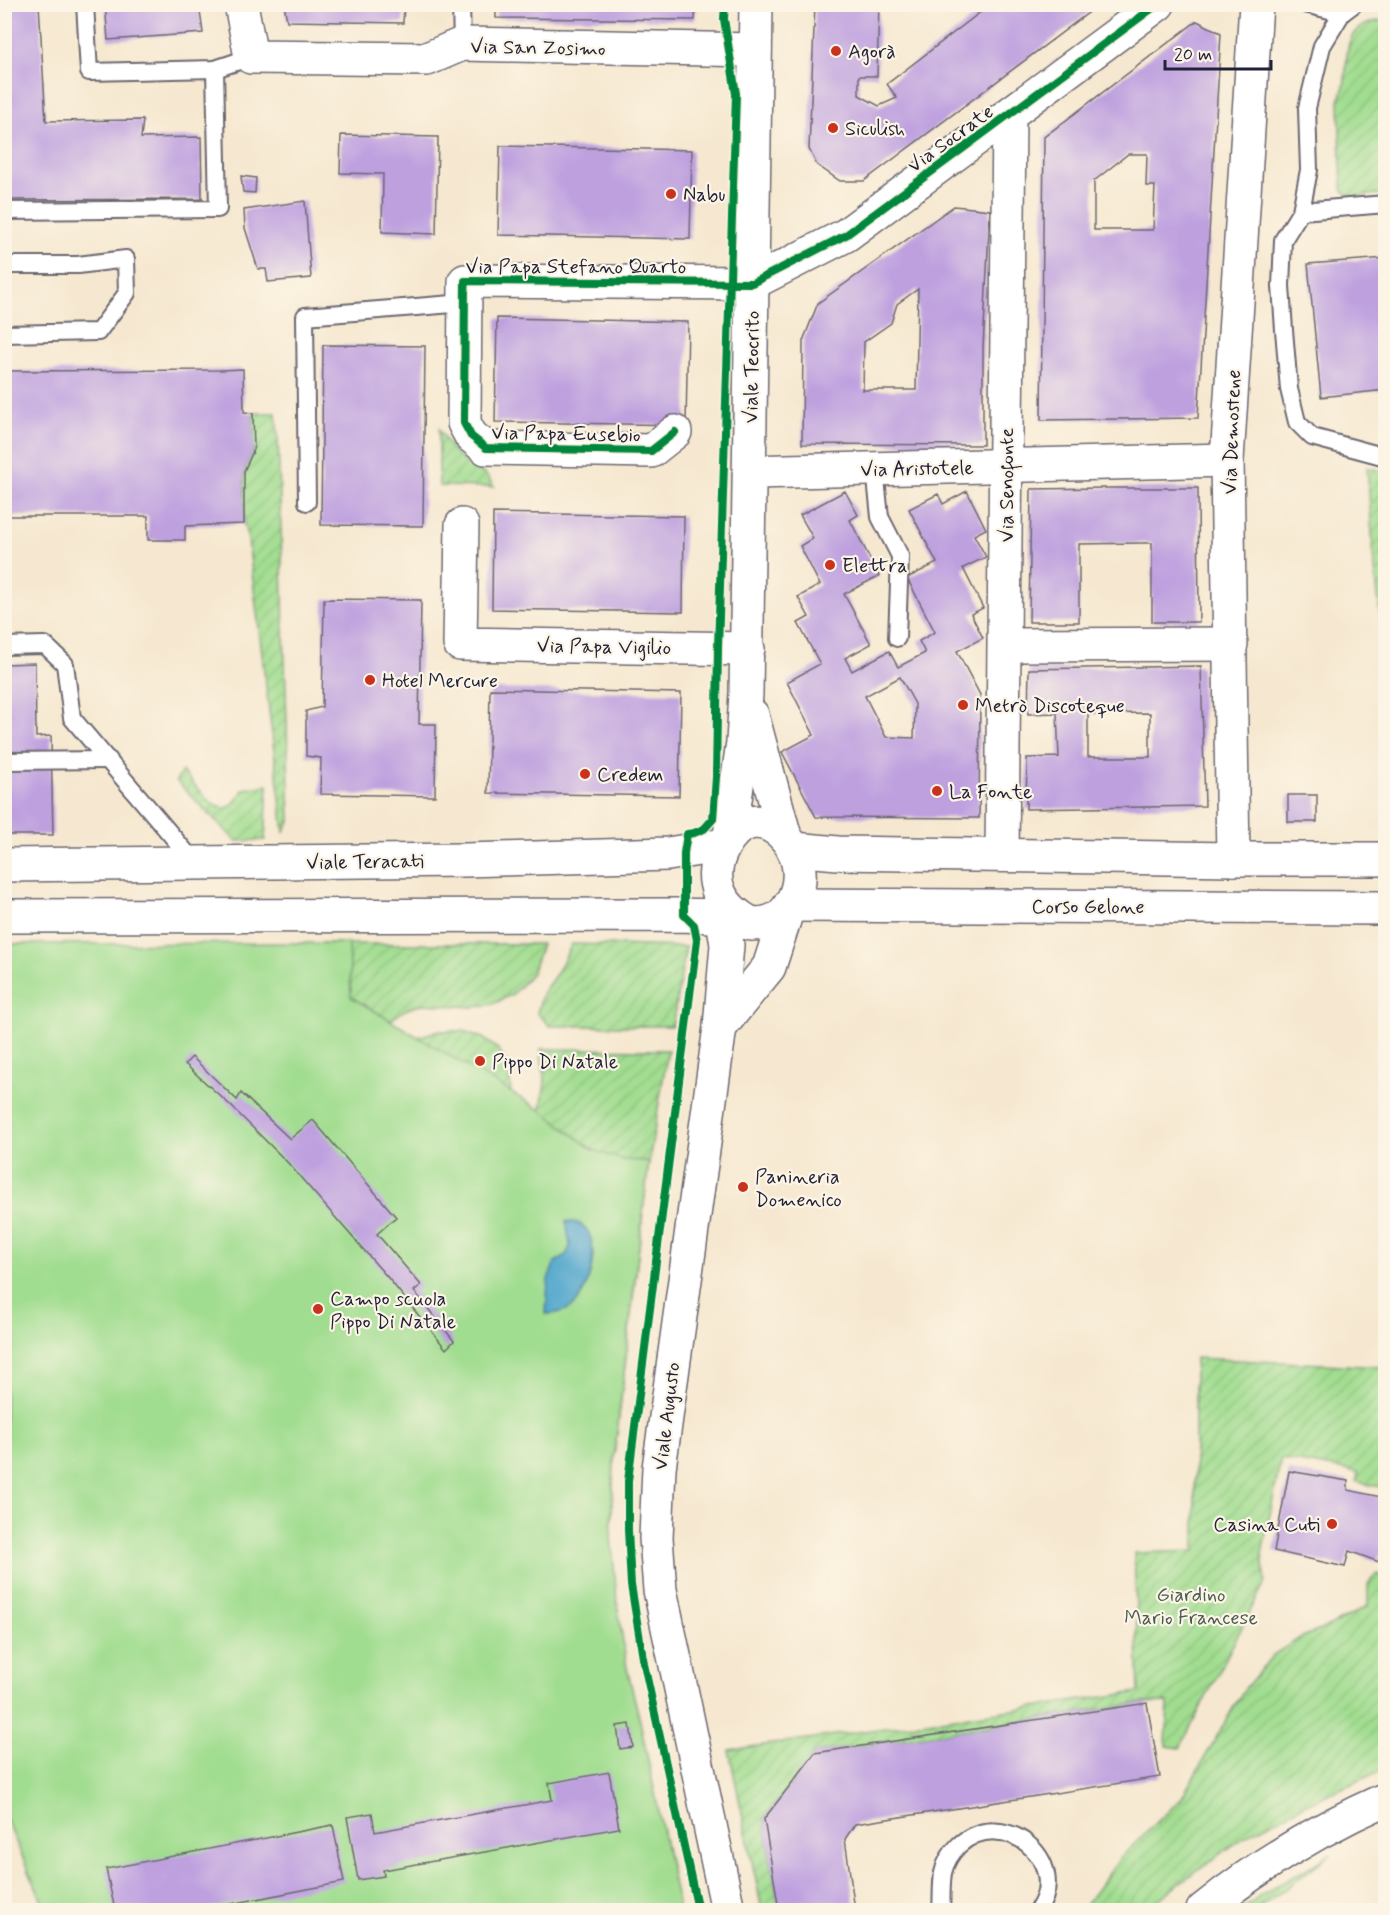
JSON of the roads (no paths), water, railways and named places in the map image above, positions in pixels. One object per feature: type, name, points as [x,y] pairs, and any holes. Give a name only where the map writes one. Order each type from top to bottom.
[{"type":"street","points":[[241,4],[251,57]]},
{"type":"street","name":"Viale Teocrito","points":[[746,693],[756,4]]},
{"type":"street","name":"Via Socrate","points":[[752,283],[846,235],[1158,4]]},
{"type":"street","name":"Via Demostene","points":[[1233,859],[1227,460],[1256,4]]},
{"type":"street","name":"Via San Zosimo","points":[[251,57],[427,59],[462,44],[755,50]]},
{"type":"street","name":"Via Senofonte","points":[[1002,855],[1009,115]]},
{"type":"street","name":"Via Papa Stefano Quarto","points":[[486,448],[471,436],[464,423],[465,281],[752,283]]},
{"type":"street","name":"Via Papa Eusebio","points":[[486,448],[651,451],[675,432]]},
{"type":"street","name":"Via Aristotele","points":[[750,472],[1227,460]]},
{"type":"street","name":"Via Papa Vigilio","points":[[462,525],[460,644],[747,649]]},
{"type":"street","points":[[1005,645],[1231,644]]},
{"type":"street","points":[[732,912],[716,876],[717,860],[727,840],[743,742],[746,693]]},
{"type":"street","points":[[720,1026],[769,967],[799,885],[800,869],[790,843],[746,693]]},
{"type":"street","points":[[727,840],[741,826],[754,822],[775,827],[790,843],[838,853],[1386,859]]},
{"type":"street","name":"Viale Teracati","points":[[4,865],[465,860],[668,854],[727,840]]},
{"type":"street","points":[[4,916],[684,915],[732,912],[765,924],[779,918],[789,908]]},
{"type":"street","name":"Corso Gelone","points":[[789,908],[1386,908]]},
{"type":"street","name":"Viale Augusto","points":[[728,1911],[660,1590],[656,1538],[659,1468],[720,1026],[732,912]]},
{"type":"street","points":[[1203,1911],[1238,1882],[1306,1839],[1386,1799]]},
{"type":"lane","points":[[85,4],[89,72],[215,69],[251,57]]},
{"type":"lane","points":[[461,4],[462,44]]},
{"type":"lane","points":[[1305,4],[1348,9],[1322,46],[1307,108],[1309,170],[1302,211],[1282,240],[1281,286],[1289,389],[1297,422],[1312,437],[1386,457]]},
{"type":"lane","points":[[4,211],[218,209],[215,69]]},
{"type":"lane","points":[[1302,211],[1386,204]]},
{"type":"lane","points":[[4,265],[78,265],[126,259],[127,293],[98,332],[4,334]]},
{"type":"lane","points":[[307,502],[305,316],[465,303]]},
{"type":"lane","points":[[875,469],[880,517],[900,556],[897,638]]},
{"type":"lane","points":[[4,646],[45,645],[65,664],[72,718],[195,863]]},
{"type":"lane","points":[[4,761],[109,760]]},
{"type":"lane","points":[[940,1911],[943,1874],[955,1849],[965,1840],[990,1831],[1017,1836],[1028,1843],[1037,1854],[1043,1865],[1046,1879],[1046,1892],[1038,1911]]},
{"type":"water","points":[[566,1221],[579,1223],[587,1231],[593,1252],[592,1265],[585,1289],[573,1306],[567,1310],[546,1314],[548,1279],[555,1262],[566,1255],[570,1246]]},
{"type":"place","name":"Agorà","points":[[836,51]]},
{"type":"place","name":"Siculish","points":[[833,128]]},
{"type":"place","name":"Nabu","points":[[671,194]]},
{"type":"place","name":"Elettra","points":[[830,565]]},
{"type":"place","name":"Hotel Mercure","points":[[370,680]]},
{"type":"place","name":"Metrò Discoteque","points":[[963,705]]},
{"type":"place","name":"Credem","points":[[585,774]]},
{"type":"place","name":"La Fonte","points":[[937,791]]},
{"type":"place","name":"Pippo Di Natale","points":[[480,1061]]},
{"type":"place","name":"Panineria Domenico","points":[[743,1187]]},
{"type":"place","name":"Campo scuola Pippo Di Natale","points":[[318,1309]]},
{"type":"place","name":"Casina Cuti","points":[[1332,1524]]},
{"type":"park label","name":"Giardino Mario Francese","points":[[1191,1606]]}]
